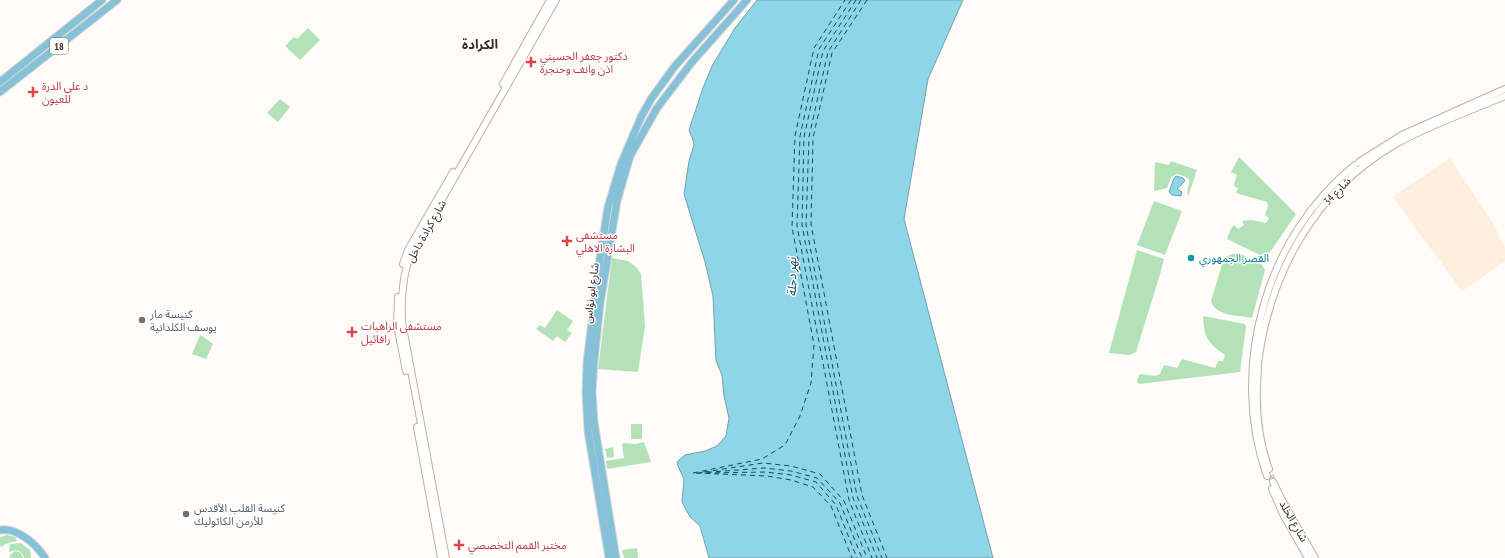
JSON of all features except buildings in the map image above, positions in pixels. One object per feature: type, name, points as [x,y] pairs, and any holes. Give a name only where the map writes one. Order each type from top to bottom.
[{"type":"main road","name":"18","points":[[0,82],[102,0]]},
{"type":"main road","name":"18","points":[[0,92],[117,0]]},
{"type":"main road","name":"شارع كرادة داخل","points":[[441,558],[397,325],[398,298],[403,263],[408,250],[550,0]]},
{"type":"main road","name":"شارع كرادة داخل","points":[[446,558],[402,322],[401,301],[406,268],[413,250],[556,0]]},
{"type":"main road","name":"شارع ابو نؤاس","points":[[609,558],[587,424],[586,380],[608,207],[643,113],[657,89],[686,53],[734,0]]},
{"type":"main road","name":"شارع ابو نؤاس","points":[[616,558],[594,422],[592,392],[600,304],[620,176],[649,120],[666,95],[692,62],[747,0]]},
{"type":"main road","name":"شارع 34","points":[[1256,425],[1251,390],[1253,356],[1259,323],[1271,285],[1286,251],[1302,222],[1331,186],[1357,163],[1382,146],[1407,133],[1505,89]]},
{"type":"main road","name":"شارع 34","points":[[1256,425],[1258,366],[1265,324],[1282,272],[1304,230],[1331,196],[1362,167],[1396,144],[1505,96]]},
{"type":"main road","points":[[1256,425],[1258,449],[1269,476]]},
{"type":"main road","name":"شارع الخلد","points":[[1308,558],[1280,508],[1272,483],[1315,558]]},
{"type":"main road","points":[[0,530],[16,532],[34,545],[45,558]]},
{"type":"shaded area","points":[[1450,158],[1495,227],[1505,248],[1505,261],[1462,291],[1393,197]]},
{"type":"green space","points":[[308,28],[320,40],[300,60],[285,46],[294,37],[297,39]]},
{"type":"green space","points":[[280,99],[290,107],[278,122],[267,113]]},
{"type":"green space","points":[[1239,157],[1296,214],[1266,258],[1227,239],[1231,228],[1234,225],[1238,229],[1244,225],[1242,221],[1251,220],[1266,223],[1269,218],[1265,215],[1268,206],[1267,202],[1236,193],[1238,188],[1235,187],[1234,184],[1237,175],[1231,172]]},
{"type":"green space","points":[[1171,161],[1197,170],[1188,197],[1187,192],[1189,180],[1176,174],[1171,178],[1167,188],[1154,191],[1155,162],[1169,165]]},
{"type":"green space","points":[[1154,201],[1182,211],[1165,255],[1137,245]]},
{"type":"green space","points":[[1137,250],[1164,259],[1161,271],[1136,352],[1130,355],[1109,353]]},
{"type":"green space","points":[[1239,253],[1262,265],[1265,270],[1252,318],[1222,313],[1211,301],[1224,258],[1232,254]]},
{"type":"green space","points":[[612,258],[628,261],[636,267],[641,274],[645,326],[638,372],[598,369]]},
{"type":"green space","points":[[557,310],[573,321],[567,330],[572,333],[565,342],[557,336],[553,341],[536,329],[540,325],[545,328]]},
{"type":"green space","points":[[1203,316],[1245,324],[1246,327],[1240,372],[1139,384],[1137,382],[1139,375],[1155,376],[1160,374],[1164,365],[1177,368],[1182,359],[1215,368],[1218,361],[1223,361],[1225,355],[1211,343],[1206,335]]},
{"type":"green space","points":[[200,335],[213,344],[206,359],[192,354]]},
{"type":"green space","points":[[631,424],[642,424],[642,439],[631,439]]},
{"type":"green space","points":[[644,442],[651,462],[607,469],[606,461],[624,458],[623,443],[636,444]]},
{"type":"green space","points":[[613,447],[614,457],[607,458],[605,449]]},
{"type":"green space","points":[[7,535],[15,537],[17,541],[5,544],[2,547],[0,546],[0,537]]},
{"type":"green space","points":[[21,543],[30,550],[31,558],[24,558],[22,553],[18,551],[9,552],[10,544]]},
{"type":"green space","points":[[637,548],[638,558],[624,558],[622,550]]},
{"type":"green space","points":[[15,551],[21,553],[23,558],[9,558]]},
{"type":"water","name":"نهر دجلة","points":[[757,0],[963,0],[928,79],[904,219],[993,558],[709,558],[700,526],[690,517],[682,502],[684,479],[677,464],[678,461],[685,455],[705,451],[717,446],[726,436],[729,418],[724,396],[722,375],[716,361],[713,296],[705,262],[684,194],[689,161],[694,145],[689,130],[712,66],[735,28]]},
{"type":"water","points":[[1176,176],[1183,178],[1185,181],[1177,189],[1182,192],[1181,196],[1172,195],[1169,192]]},
{"type":"ferry route","points":[[693,473],[762,459],[785,445],[800,416],[811,383],[814,345],[792,227],[795,136],[814,48],[845,0]]},
{"type":"ferry route","points":[[851,0],[819,49],[800,136],[797,226],[849,500],[872,558]]},
{"type":"ferry route","points":[[856,0],[823,51],[804,137],[802,225],[853,498],[877,558]]},
{"type":"ferry route","points":[[861,0],[828,52],[809,137],[806,225],[857,496],[882,558]]},
{"type":"ferry route","points":[[867,0],[832,53],[813,138],[811,224],[862,495],[887,558]]},
{"type":"ferry route","points":[[704,472],[763,463],[791,466],[820,474],[844,501],[867,558]]},
{"type":"ferry route","points":[[698,473],[764,468],[791,471],[817,478],[840,503],[862,558]]},
{"type":"ferry route","points":[[706,473],[765,472],[791,475],[816,482],[836,505],[857,558]]},
{"type":"ferry route","points":[[696,473],[767,476],[791,480],[813,487],[831,506],[852,558]]},
{"type":"tunnel","points":[[1271,475],[1273,482]]},
{"type":"place","name":"دكتور جعفر الحسيني اذن وانف وحنجرة","points":[[531,62]]},
{"type":"place","name":"د علي الدرة للعيون","points":[[33,92]]},
{"type":"place","name":"مستشفى البشارة الاهلي","points":[[567,241]]},
{"type":"place","name":"القصر الجمهوري","points":[[1191,258]]},
{"type":"place","name":"كنيسة مار يوسف الكلدانية","points":[[142,320]]},
{"type":"place","name":"مستشفى الراهبات رافائيل","points":[[352,332]]},
{"type":"place","name":"كنيسة القلب الأقدس للأرمن الكاثوليك","points":[[186,514]]},
{"type":"place","name":"مختبر القمم التخصصي","points":[[459,545]]},
{"type":"district","name":"الكرادة","points":[[480,44]]}]
